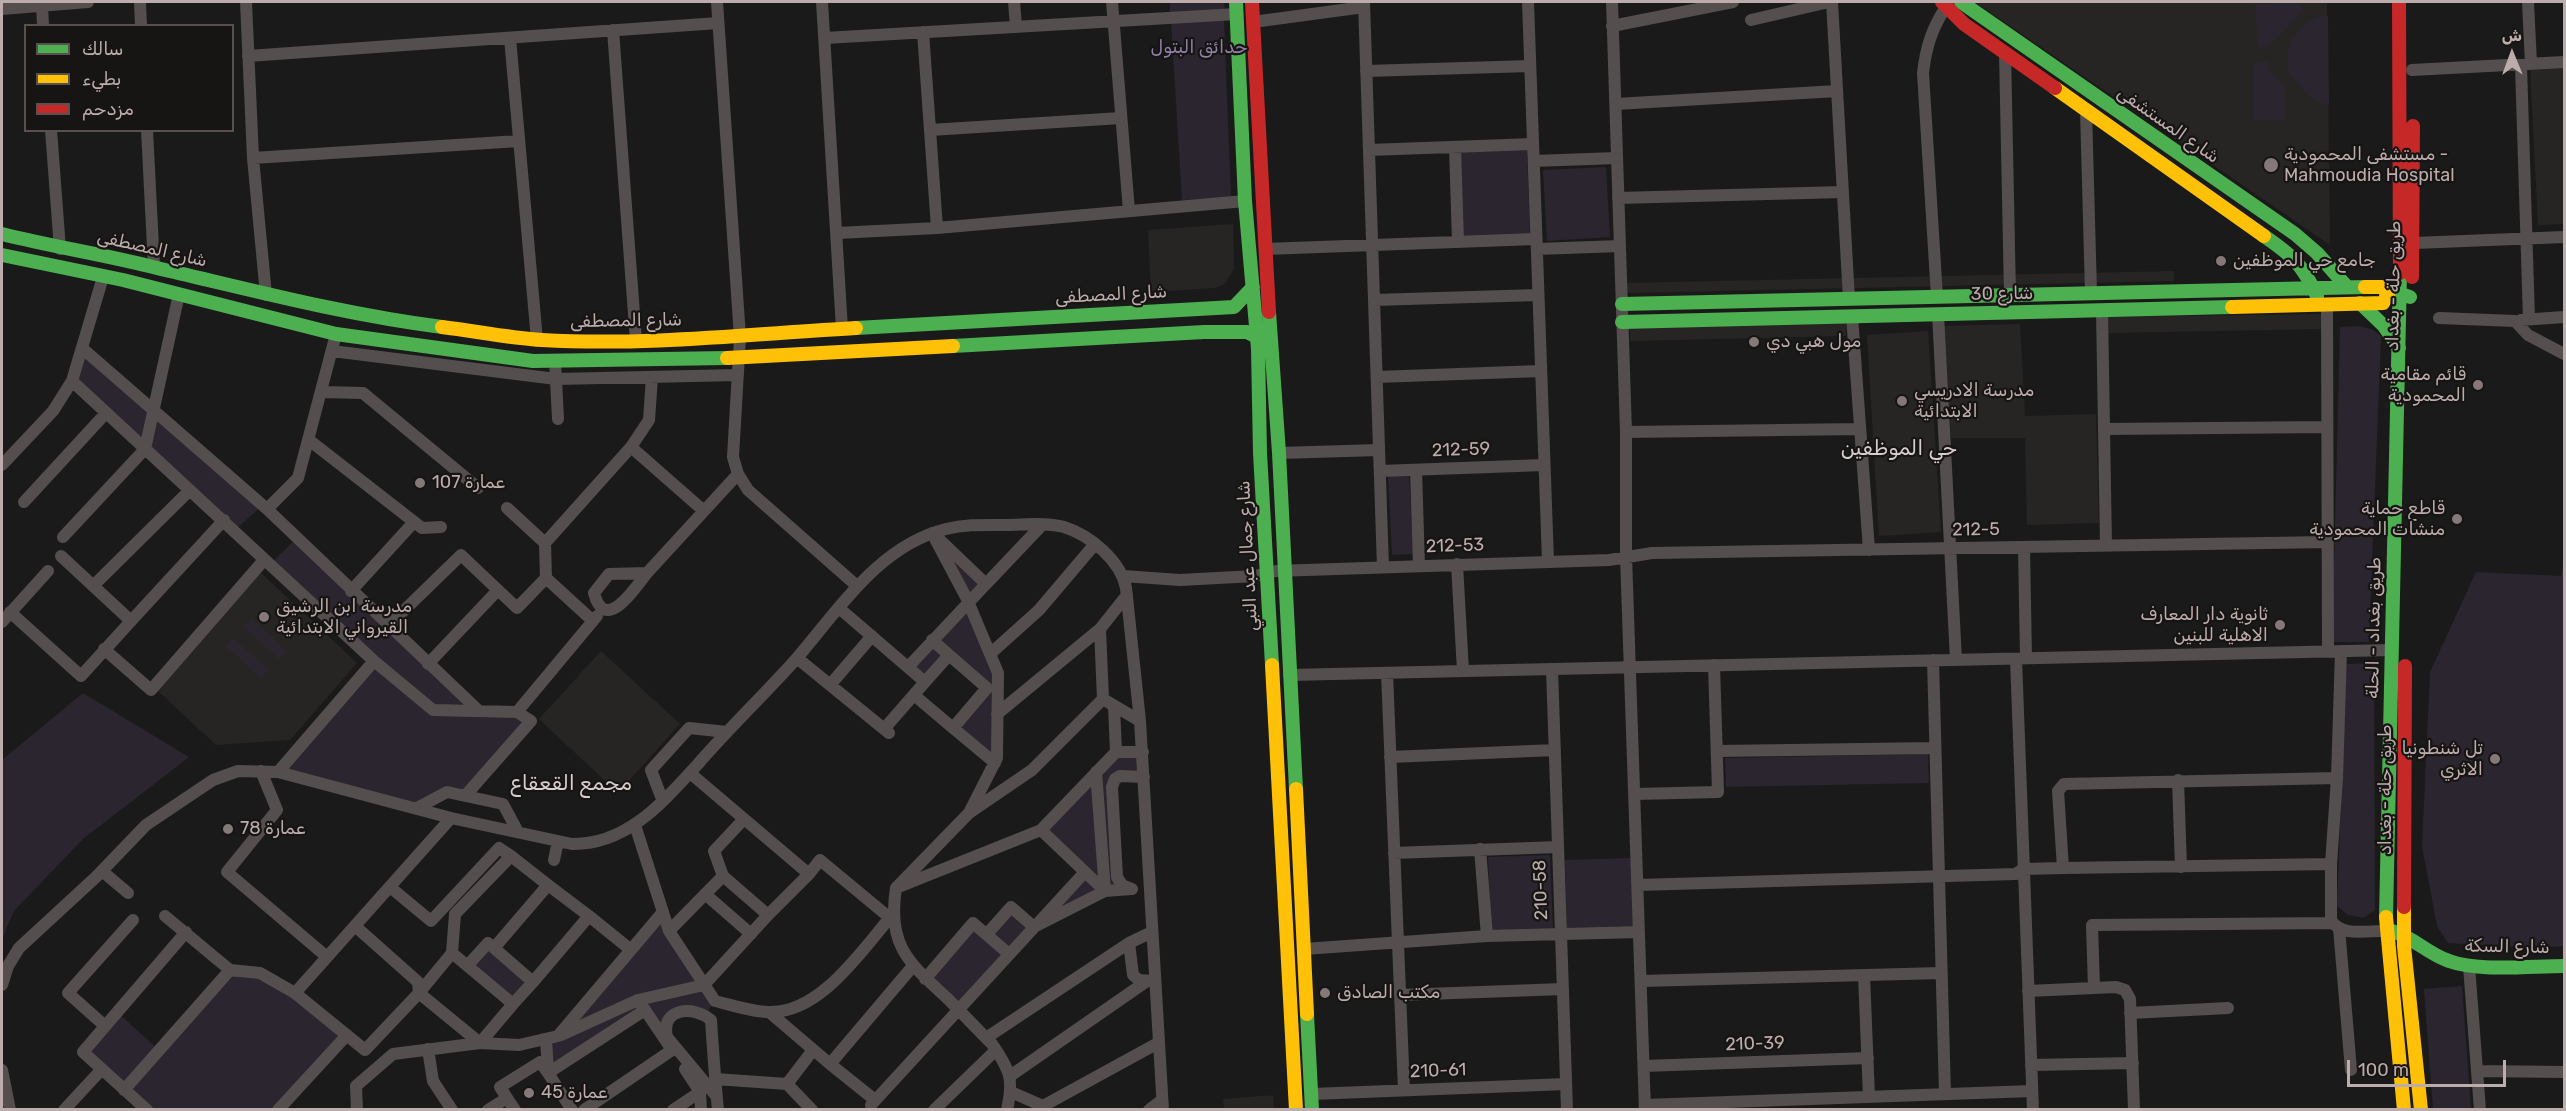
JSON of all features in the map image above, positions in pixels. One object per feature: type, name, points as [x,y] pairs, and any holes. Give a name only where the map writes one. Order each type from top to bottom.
[{"type":"street","points":[[2,9],[88,2]]},
{"type":"street","points":[[140,2],[141,24]]},
{"type":"street","points":[[246,2],[253,159],[266,295]]},
{"type":"street","points":[[717,2],[740,337],[733,457],[738,474],[748,490],[857,586]]},
{"type":"street","points":[[822,2],[842,329]]},
{"type":"street","points":[[1014,2],[1016,26]]},
{"type":"street","points":[[1112,2],[1129,211]]},
{"type":"street","name":"شارع جمال عبد النبي","points":[[1252,2],[1266,254],[1263,338],[1267,572],[1296,1110]]},
{"type":"street","points":[[1528,2],[1548,561]]},
{"type":"street","points":[[1612,2],[1626,432],[1626,556],[1645,1107],[2032,1091]]},
{"type":"street","points":[[1612,26],[1733,2]]},
{"type":"street","points":[[1751,20],[1830,2],[1852,299],[1846,309],[1852,316],[1869,550]]},
{"type":"street","name":"شارع المستشفى","points":[[1961,2],[2306,243],[2347,287]]},
{"type":"street","name":"طريق بغداد - الحلة","points":[[2399,2],[2404,290],[2398,348],[2386,931],[2404,1110]]},
{"type":"street","name":"طريق حلة - بغداد","points":[[2412,2],[2414,243],[2404,290],[2406,532],[2404,935],[2421,1110]]},
{"type":"street","points":[[2528,2],[2526,65],[2529,319]]},
{"type":"street","points":[[1937,297],[1923,73],[1928,42],[1947,3]]},
{"type":"street","name":"شارع المستشفى","points":[[1947,3],[1964,24],[2293,256],[2317,293]]},
{"type":"street","points":[[1253,22],[1364,4],[1383,567]]},
{"type":"street","points":[[42,5],[43,24]]},
{"type":"street","points":[[825,38],[1113,21],[1236,8]]},
{"type":"street","name":"شارع جمال عبد النبي","points":[[1236,8],[1250,259],[1279,453],[1312,1110]]},
{"type":"street","points":[[248,57],[718,23]]},
{"type":"street","points":[[613,30],[636,341]]},
{"type":"street","points":[[923,32],[937,228]]},
{"type":"street","points":[[510,38],[537,339]]},
{"type":"street","points":[[2005,52],[2010,295]]},
{"type":"street","points":[[2412,70],[2565,62]]},
{"type":"street","points":[[1366,72],[1530,66]]},
{"type":"street","points":[[1616,104],[1837,91]]},
{"type":"street","points":[[2086,110],[2091,293]]},
{"type":"street","points":[[930,130],[1121,118]]},
{"type":"street","points":[[51,132],[60,249]]},
{"type":"street","points":[[147,132],[154,267]]},
{"type":"street","points":[[253,159],[519,141]]},
{"type":"street","points":[[1369,150],[1533,144]]},
{"type":"street","points":[[1455,147],[1458,242]]},
{"type":"street","points":[[1534,161],[1617,158]]},
{"type":"street","points":[[1618,198],[1843,192]]},
{"type":"street","points":[[837,233],[937,228],[1245,201]]},
{"type":"street","name":"شارع المصطفى","points":[[2,234],[60,249],[154,267],[266,295],[433,326],[537,339],[636,341],[740,337],[1233,307],[1253,287]]},
{"type":"street","points":[[2414,243],[2565,237]]},
{"type":"street","points":[[1250,259],[1266,254],[1372,245],[1458,242],[1620,246]]},
{"type":"street","points":[[2293,256],[2300,258],[2305,256],[2308,252],[2306,243]]},
{"type":"street","name":"شارع المصطفى","points":[[2,255],[179,294],[336,334],[533,361],[708,359],[1204,332],[1247,332],[1263,338]]},
{"type":"street","points":[[2,465],[53,411],[72,381],[103,277]]},
{"type":"street","points":[[2383,303],[2388,294],[2382,287],[2393,279],[2404,290]]},
{"type":"street","name":"شارع 30","points":[[1622,304],[2091,293],[2317,293],[2347,287],[2382,287],[2404,290]]},
{"type":"street","name":"شارع 30","points":[[2317,293],[2360,303],[2383,303],[2404,290]]},
{"type":"street","points":[[2317,293],[2327,427],[2328,542],[2335,651],[2337,778],[2331,864],[2351,1070]]},
{"type":"street","name":"شارع 30","points":[[1622,322],[2304,305],[2317,293]]},
{"type":"street","points":[[63,537],[145,449],[179,294]]},
{"type":"street","points":[[1374,300],[1538,295]]},
{"type":"street","points":[[1638,303],[1631,306],[1629,312],[1632,319],[1638,321]]},
{"type":"street","points":[[2360,303],[2384,326],[2398,348]]},
{"type":"street","points":[[2102,310],[2106,545]]},
{"type":"street","points":[[1938,314],[1956,660]]},
{"type":"street","points":[[2439,318],[2515,321],[2565,316]]},
{"type":"street","points":[[2515,321],[2528,335],[2565,354]]},
{"type":"street","points":[[433,326],[433,348]]},
{"type":"street","points":[[267,509],[298,478],[336,334]]},
{"type":"street","points":[[82,348],[267,509],[479,711]]},
{"type":"street","points":[[333,351],[556,379],[738,375]]},
{"type":"street","points":[[555,362],[558,419]]},
{"type":"street","points":[[1377,377],[1541,371]]},
{"type":"street","points":[[592,621],[546,578],[545,543],[631,447],[649,420],[652,377]]},
{"type":"street","points":[[72,381],[374,661],[433,710],[517,712],[531,721],[465,795]]},
{"type":"street","points":[[322,392],[363,393],[478,488]]},
{"type":"street","points":[[24,502],[106,413]]},
{"type":"street","points":[[2104,429],[2327,427]]},
{"type":"street","points":[[1626,432],[1860,429]]},
{"type":"street","points":[[309,440],[422,528],[441,527]]},
{"type":"street","points":[[631,447],[704,511]]},
{"type":"street","points":[[1279,453],[1379,450]]},
{"type":"street","name":"212-59","points":[[1380,471],[1544,465]]},
{"type":"street","points":[[1416,470],[1419,566]]},
{"type":"street","points":[[647,573],[609,574],[594,593],[596,603],[603,609],[611,610],[621,605],[647,573],[738,474]]},
{"type":"street","points":[[93,586],[190,490]]},
{"type":"street","points":[[507,508],[545,543]]},
{"type":"street","points":[[10,612],[81,675],[224,520]]},
{"type":"street","points":[[351,591],[414,522]]},
{"type":"street","points":[[2,985],[8,966],[19,948],[102,871],[146,825],[213,780],[238,771],[278,772],[451,818],[558,841],[587,844],[620,835],[635,825],[690,773],[797,658],[857,586],[907,544],[932,533],[968,525],[1056,525],[1071,529],[1095,544],[1123,576],[1127,595],[1143,752],[1152,932],[1151,981],[1163,1105],[1149,1110]]},
{"type":"street","points":[[908,667],[1042,525]]},
{"type":"street","points":[[932,533],[986,584]]},
{"type":"street","points":[[932,533],[968,602],[998,677],[997,758],[969,813]]},
{"type":"street","name":"212-5","points":[[1626,556],[1652,553],[2328,542]]},
{"type":"street","points":[[990,654],[1039,610],[1095,544]]},
{"type":"street","points":[[2024,547],[2021,658],[2023,869],[2032,1110]]},
{"type":"street","points":[[388,626],[462,555],[517,608],[546,578]]},
{"type":"street","points":[[61,556],[130,621]]},
{"type":"street","name":"212-53","points":[[1123,576],[1180,580],[1256,576],[1267,572],[1284,571],[1609,560],[1626,556]]},
{"type":"street","points":[[104,650],[151,690],[264,560]]},
{"type":"street","points":[[1457,564],[1463,671]]},
{"type":"street","points":[[2,622],[48,571]]},
{"type":"street","points":[[428,664],[498,590]]},
{"type":"street","points":[[997,714],[1100,629],[1127,595]]},
{"type":"street","points":[[839,608],[925,682]]},
{"type":"street","points":[[517,712],[603,609]]},
{"type":"street","points":[[1100,629],[1116,752]]},
{"type":"street","points":[[830,685],[872,636]]},
{"type":"street","points":[[932,640],[987,688]]},
{"type":"street","points":[[1289,675],[2392,650]]},
{"type":"street","points":[[797,658],[887,731],[914,695],[949,655]]},
{"type":"street","points":[[1933,660],[1945,1094]]},
{"type":"street","points":[[278,772],[374,661]]},
{"type":"street","points":[[1635,794],[1718,792],[1714,665]]},
{"type":"street","name":"210-58","points":[[1552,669],[1567,1110]]},
{"type":"street","points":[[1387,673],[1404,1090]]},
{"type":"street","points":[[953,728],[998,677]]},
{"type":"street","points":[[914,695],[995,763]]},
{"type":"street","points":[[1109,703],[1140,721]]},
{"type":"street","points":[[1007,1110],[1012,1082],[996,1050],[913,966],[901,947],[892,916],[896,888],[969,813],[1032,770],[1109,703]]},
{"type":"street","points":[[662,800],[651,771],[689,728],[727,732]]},
{"type":"street","points":[[1717,751],[1935,748]]},
{"type":"street","points":[[1390,757],[1555,750]]},
{"type":"street","points":[[896,888],[1041,830],[1116,752],[1143,752]]},
{"type":"street","points":[[261,771],[277,810],[227,872],[327,957]]},
{"type":"street","points":[[1096,772],[1105,891]]},
{"type":"street","points":[[690,773],[808,874]]},
{"type":"street","points":[[1131,889],[1122,885],[1117,877],[1112,787],[1114,779],[1120,776],[1144,777]]},
{"type":"street","points":[[2062,868],[2058,791],[2061,786],[2068,783],[2337,778]]},
{"type":"street","points":[[2178,780],[2181,867]]},
{"type":"street","points":[[417,808],[447,792],[503,804],[518,832]]},
{"type":"street","points":[[295,993],[451,818]]},
{"type":"street","points":[[744,819],[714,852],[723,876],[768,915]]},
{"type":"street","points":[[635,825],[669,931],[715,1001],[769,1012],[797,1008],[832,984],[892,916]]},
{"type":"street","points":[[1041,830],[1105,891]]},
{"type":"street","points":[[554,860],[558,841]]},
{"type":"street","points":[[1394,853],[1558,847]]},
{"type":"street","points":[[390,887],[431,921],[499,848],[631,950]]},
{"type":"street","points":[[1480,849],[1487,936]]},
{"type":"street","points":[[165,916],[230,970],[260,973],[295,993],[365,1050],[419,993],[452,953],[455,914],[511,856]]},
{"type":"street","points":[[360,1109],[356,1086],[393,1054],[480,1043],[519,1045],[552,1038],[704,985],[820,860],[892,916]]},
{"type":"street","points":[[1638,885],[2016,874],[2023,869],[2331,864]]},
{"type":"street","points":[[102,871],[128,893]]},
{"type":"street","points":[[769,1012],[873,1102],[1085,872]]},
{"type":"street","points":[[669,931],[723,876]]},
{"type":"street","points":[[494,948],[548,885]]},
{"type":"street","points":[[1034,927],[1105,891],[1150,885]]},
{"type":"street","points":[[705,894],[751,934]]},
{"type":"street","points":[[987,934],[1011,907],[1034,927]]},
{"type":"street","points":[[548,1073],[552,1038],[663,912]]},
{"type":"street","points":[[480,1043],[589,916]]},
{"type":"street","points":[[105,1026],[68,993],[133,920]]},
{"type":"street","points":[[925,979],[973,923],[1009,954]]},
{"type":"street","points":[[2094,988],[2092,925],[2336,926],[2351,931],[2386,931]]},
{"type":"street","points":[[355,926],[418,982],[419,993],[480,1043]]},
{"type":"street","name":"شارع السكة","points":[[2386,931],[2404,935],[2441,959],[2469,966],[2565,966]]},
{"type":"street","points":[[147,1110],[83,1052],[186,932]]},
{"type":"street","points":[[986,1038],[1129,943],[1152,932]]},
{"type":"street","points":[[1304,950],[1487,936],[1639,932]]},
{"type":"street","points":[[468,965],[488,943],[533,982]]},
{"type":"street","points":[[1129,943],[1133,975],[1139,980],[1151,981]]},
{"type":"street","points":[[452,953],[513,1004]]},
{"type":"street","points":[[830,1064],[913,966]]},
{"type":"street","points":[[2469,966],[2480,1110]]},
{"type":"street","points":[[124,1090],[230,970]]},
{"type":"street","points":[[1641,981],[1941,973]]},
{"type":"street","points":[[1864,975],[1869,1097]]},
{"type":"street","points":[[1010,1076],[1151,981]]},
{"type":"street","points":[[2028,991],[2119,987],[2125,990],[2129,996],[2134,1110]]},
{"type":"street","points":[[1400,995],[1563,989]]},
{"type":"street","points":[[705,1015],[715,1001]]},
{"type":"street","points":[[642,1005],[700,1092],[701,1110]]},
{"type":"street","points":[[548,1073],[642,1005]]},
{"type":"street","points":[[2130,1013],[2228,1008]]},
{"type":"street","points":[[687,1010],[705,1015],[711,1020],[717,1103],[667,1037],[665,1028],[669,1020],[677,1013],[687,1010]]},
{"type":"street","points":[[278,1110],[347,1035]]},
{"type":"street","points":[[1011,1092],[1044,1106],[1158,1043]]},
{"type":"street","points":[[428,1049],[433,1081],[452,1110]]},
{"type":"street","points":[[584,1110],[672,1050]]},
{"type":"street","points":[[787,1084],[813,1050]]},
{"type":"street","points":[[934,1110],[996,1050]]},
{"type":"street","name":"210-39","points":[[1644,1066],[1868,1058]]},
{"type":"street","points":[[515,1110],[500,1087],[540,1062],[572,1110]]},
{"type":"street","points":[[2031,1065],[2133,1063]]},
{"type":"street","points":[[64,1110],[102,1069]]},
{"type":"street","points":[[2,1070],[10,1110]]},
{"type":"street","points":[[2478,1071],[2565,1072]]},
{"type":"street","points":[[715,1079],[787,1084],[812,1110]]},
{"type":"street","name":"210-61","points":[[1312,1094],[1566,1084]]},
{"type":"street","points":[[673,1110],[700,1092]]},
{"type":"street","points":[[488,1110],[507,1098]]},
{"type":"shaded area","name":"مستشفى المحمودية - Mahmoudia Hospital","points":[[1975,2],[2327,2],[2330,245]]},
{"type":"shaded area","points":[[2564,65],[2564,224],[2538,225],[2530,67]]},
{"type":"shaded area","points":[[1233,224],[1234,269],[1225,284],[1215,288],[1151,292],[1148,230]]},
{"type":"shaded area","points":[[2174,271],[2174,281],[1627,293],[1627,283]]},
{"type":"shaded area","points":[[2321,314],[2322,329],[2108,333],[2108,317]]},
{"type":"shaded area","points":[[1846,322],[1846,336],[1630,341],[1630,327]]},
{"type":"shaded area","points":[[2020,324],[2025,416],[2096,414],[2099,523],[2027,525],[2025,438],[1951,438],[1943,326]]},
{"type":"shaded area","name":"مدرسة الادريسي الابتدائية","points":[[1928,331],[1941,532],[1879,536],[1867,335]]},
{"type":"shaded area","name":"مدرسة ابن الرشيق القيرواني الابتدائية","points":[[260,572],[357,663],[290,740],[216,745],[157,690]]},
{"type":"shaded area","points":[[601,651],[680,724],[618,793],[539,719]]},
{"type":"shaded area","points":[[1273,1095],[1274,1109],[1224,1109],[1223,1099]]},
{"type":"green space","name":"حدائق البتول","points":[[1170,2],[1224,2],[1225,10],[1170,13]]},
{"type":"green space","points":[[2299,3],[2304,9],[2268,47],[2258,47],[2255,4]]},
{"type":"green space","points":[[2322,16],[2328,16],[2329,105],[2314,99],[2301,87],[2290,73],[2287,59],[2295,36],[2307,23]]},
{"type":"green space","name":"حدائق البتول","points":[[1224,19],[1231,198],[1182,200],[1171,22]]},
{"type":"green space","points":[[2254,62],[2268,62],[2268,69],[2285,88],[2285,120],[2254,120]]},
{"type":"green space","points":[[1527,150],[1530,234],[1463,237],[1460,152]]},
{"type":"green space","points":[[1606,167],[1610,237],[1547,241],[1543,170]]},
{"type":"green space","points":[[2360,326],[2373,330],[2381,336],[2369,642],[2332,642],[2340,327]]},
{"type":"green space","points":[[82,348],[263,505],[235,530],[72,381]]},
{"type":"green space","points":[[1409,475],[1413,554],[1392,555],[1388,476]]},
{"type":"green space","points":[[932,533],[986,584],[968,602]]},
{"type":"green space","points":[[296,539],[479,711],[531,721],[465,796],[447,792],[417,808],[278,772],[374,661],[269,565]]},
{"type":"green space","name":"تل شنطونيا الاثري","points":[[2564,561],[2564,946],[2538,948],[2448,943],[2437,926],[2422,846],[2430,672],[2476,572],[2561,576]]},
{"type":"green space","points":[[968,602],[998,677],[997,758],[953,728],[987,689],[949,655],[925,682],[908,667]]},
{"type":"green space","points":[[251,618],[287,651],[279,659],[243,627]]},
{"type":"green space","points":[[232,637],[269,670],[261,678],[225,646]]},
{"type":"green space","points":[[2374,663],[2375,910],[2364,918],[2348,915],[2337,906],[2346,664]]},
{"type":"green space","points":[[83,693],[189,757],[83,839],[14,911],[2,939],[2,760]]},
{"type":"green space","points":[[1116,752],[1142,752],[1144,777],[1115,779],[1122,885],[1105,891],[1034,927],[958,1010],[925,979],[973,923],[986,934],[1011,907],[1033,926],[1085,872],[1041,830]]},
{"type":"green space","points":[[1928,754],[1929,783],[1726,787],[1725,758]]},
{"type":"green space","points":[[1550,855],[1553,929],[1491,932],[1488,857]]},
{"type":"green space","points":[[1631,858],[1633,926],[1567,928],[1565,860]]},
{"type":"green space","points":[[663,912],[715,1001],[705,1015],[687,1010],[665,1028],[645,1010],[548,1073],[546,1039],[558,1036]]},
{"type":"green space","points":[[488,943],[533,982],[513,1004],[468,965]]},
{"type":"green space","points":[[230,970],[260,973],[347,1035],[278,1109],[147,1109],[83,1052],[118,1013],[160,1051]]},
{"type":"green space","points":[[2462,986],[2471,1109],[2433,1109],[2424,989]]},
{"type":"traffic: fast","points":[[1236,2],[1245,201],[1258,349],[1260,453],[1272,665]]},
{"type":"traffic: fast","points":[[1961,2],[2295,234],[2317,253],[2347,287]]},
{"type":"traffic: fast","points":[[2,234],[335,309],[442,327]]},
{"type":"traffic: fast","points":[[2264,236],[2296,262],[2317,296]]},
{"type":"traffic: fast","points":[[2,255],[123,280],[336,334],[533,361],[727,358]]},
{"type":"traffic: fast","points":[[2386,917],[2400,273]]},
{"type":"traffic: fast","points":[[856,328],[1234,307],[1253,287]]},
{"type":"traffic: fast","points":[[1622,304],[2365,287]]},
{"type":"traffic: fast","points":[[2382,287],[2410,297]]},
{"type":"traffic: fast","points":[[2360,303],[2384,326],[2399,348]]},
{"type":"traffic: fast","points":[[1622,322],[2232,307]]},
{"type":"traffic: fast","points":[[1269,312],[1279,453],[1296,789]]},
{"type":"traffic: fast","points":[[953,346],[1204,332],[1247,332],[1257,337],[1270,338]]},
{"type":"traffic: fast","points":[[2392,931],[2407,937],[2441,958],[2461,964],[2505,968],[2564,966]]},
{"type":"traffic: fast","points":[[1307,1014],[1312,1110]]},
{"type":"traffic: slow","points":[[2055,88],[2264,236]]},
{"type":"traffic: slow","points":[[2232,307],[2383,303],[2388,294],[2382,287],[2365,287]]},
{"type":"traffic: slow","points":[[442,327],[530,339],[620,342],[856,328]]},
{"type":"traffic: slow","points":[[727,358],[953,346]]},
{"type":"traffic: slow","points":[[1272,665],[1296,1110]]},
{"type":"traffic: slow","points":[[1296,789],[1307,1014]]},
{"type":"traffic: slow","points":[[2404,907],[2404,946],[2421,1110]]},
{"type":"traffic: slow","points":[[2386,917],[2404,1110]]},
{"type":"traffic: jam","points":[[1252,2],[1269,312]]},
{"type":"traffic: jam","points":[[1942,2],[1964,24],[2055,88]]},
{"type":"traffic: jam","points":[[2399,2],[2400,273]]},
{"type":"traffic: jam","points":[[2412,277],[2413,126]]},
{"type":"traffic: jam","points":[[2404,907],[2405,666]]},
{"type":"place","name":"مستشفى المحمودية - Mahmoudia Hospital","points":[[2271,165]]},
{"type":"place","name":"جامع حي الموظفين","points":[[2221,261]]},
{"type":"place","name":"مول هبي دي","points":[[1754,342]]},
{"type":"place","name":"قائم مقامية المحمودية","points":[[2478,385]]},
{"type":"place","name":"مدرسة الادريسي الابتدائية","points":[[1902,401]]},
{"type":"place","name":"عمارة 107","points":[[420,483]]},
{"type":"place","name":"قاطع حماية منشات المحمودية","points":[[2457,519]]},
{"type":"place","name":"مدرسة ابن الرشيق القيرواني الابتدائية","points":[[264,617]]},
{"type":"place","name":"ثانوية دار المعارف الاهلية للبنين","points":[[2280,625]]},
{"type":"place","name":"تل شنطونيا الاثري","points":[[2495,759]]},
{"type":"place","name":"عمارة 78","points":[[228,829]]},
{"type":"place","name":"مكتب الصادق","points":[[1325,993]]},
{"type":"place","name":"عمارة 45","points":[[529,1093]]},
{"type":"district","name":"حي الموظفين","points":[[1899,449]]},
{"type":"district","name":"مجمع القعقاع","points":[[571,784]]}]
